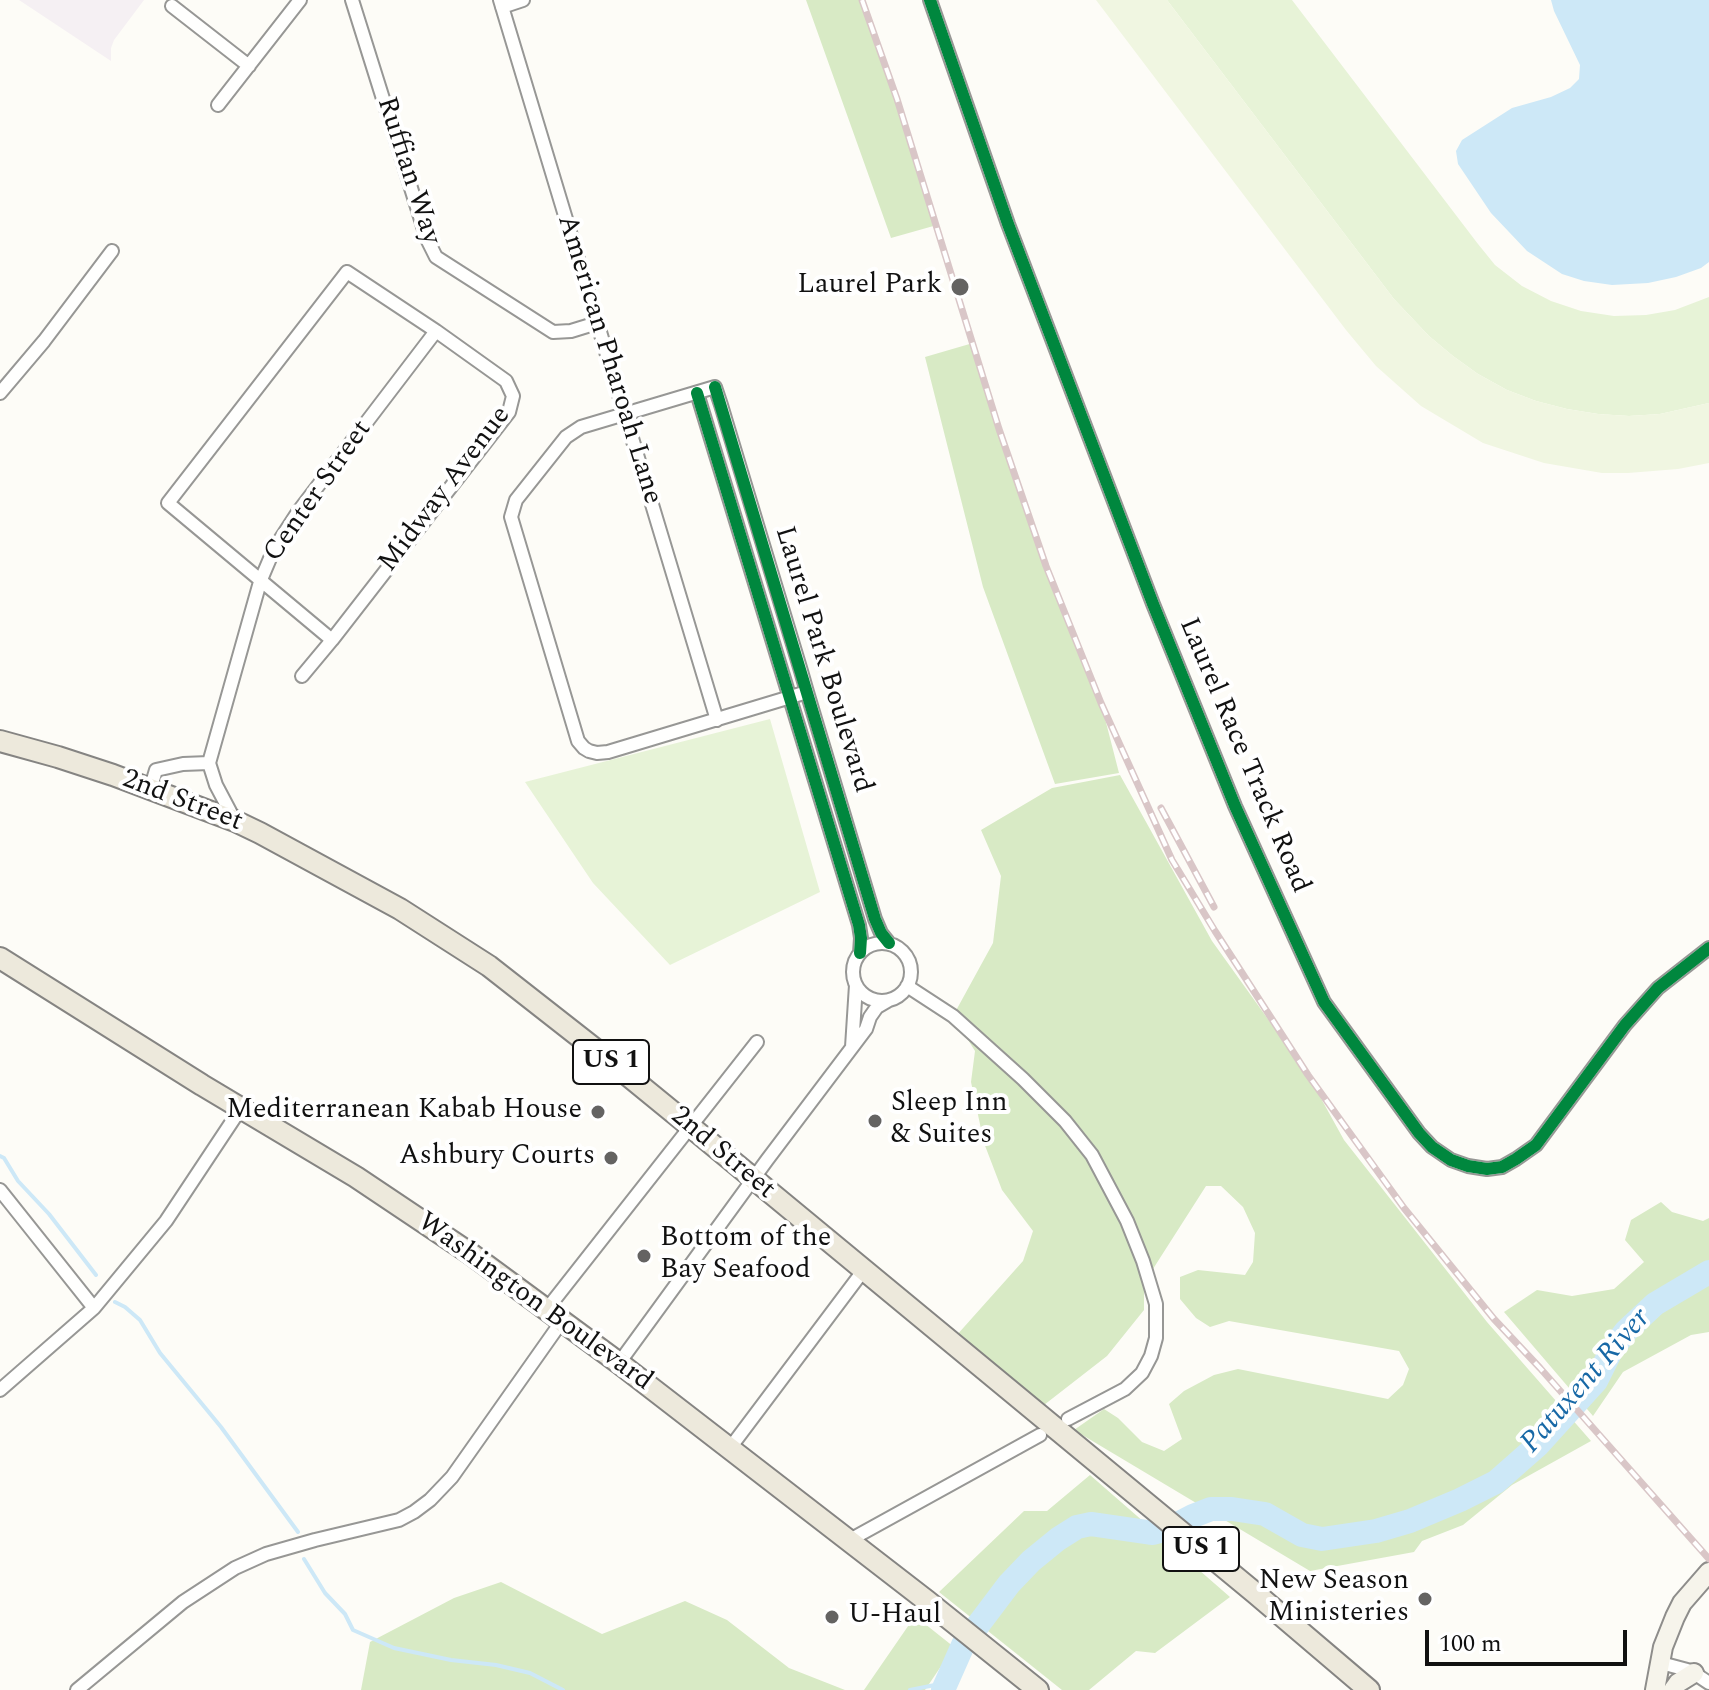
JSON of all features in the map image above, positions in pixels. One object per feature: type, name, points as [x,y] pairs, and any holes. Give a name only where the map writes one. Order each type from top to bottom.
[{"type":"main road","name":"2nd Street","points":[[0,741],[58,757],[235,821],[400,909],[489,966],[691,1127],[1369,1690]]},
{"type":"main road","name":"Washington Boulevard","points":[[0,958],[356,1177],[461,1247],[730,1448],[1031,1684]]},
{"type":"street","points":[[218,105],[300,0]]},
{"type":"street","name":"Ruffian Way","points":[[352,0],[429,246],[436,257],[553,332],[571,331],[597,323]]},
{"type":"street","points":[[501,3],[523,0]]},
{"type":"street","name":"Laurel Race Track Road","points":[[930,0],[1008,224],[1153,604],[1235,806],[1324,1002],[1419,1133],[1451,1160],[1468,1166],[1487,1169],[1502,1167],[1516,1159],[1536,1145],[1625,1025],[1658,988],[1709,948]]},
{"type":"street","name":"American Pharoah Lane","points":[[501,3],[717,720]]},
{"type":"street","points":[[172,6],[249,66]]},
{"type":"street","points":[[0,393],[112,251]]},
{"type":"street","name":"Midway Avenue","points":[[260,582],[168,503],[347,272],[506,381],[513,396],[509,412],[302,676]]},
{"type":"street","name":"Center Street","points":[[209,763],[260,582],[274,549],[298,512],[436,331]]},
{"type":"street","name":"Laurel Park Boulevard","points":[[852,1047],[856,985],[853,966],[860,953],[859,925],[697,393],[715,387],[875,919],[889,943],[905,953],[910,962],[907,986]]},
{"type":"street","points":[[697,393],[581,427],[566,437],[516,500],[512,510],[513,526],[578,741],[589,751],[608,752],[807,692]]},
{"type":"street","points":[[260,582],[332,640]]},
{"type":"street","points":[[150,790],[156,770],[183,764],[209,763],[216,785],[235,821]]},
{"type":"street","points":[[860,953],[870,945],[889,943]]},
{"type":"street","points":[[856,985],[870,998],[889,1000]]},
{"type":"street","points":[[619,1363],[866,1029],[877,1007],[898,996],[907,986],[953,1016],[1065,1121],[1092,1155],[1127,1221],[1143,1261],[1156,1304],[1156,1338],[1151,1356],[1142,1373],[1125,1389],[1068,1419]]},
{"type":"street","points":[[77,1690],[183,1602],[235,1568],[266,1554],[399,1520],[430,1500],[452,1477],[555,1315],[691,1127],[757,1042]]},
{"type":"street","points":[[0,1390],[94,1308],[166,1221],[241,1108]]},
{"type":"street","points":[[0,1190],[94,1308]]},
{"type":"street","points":[[730,1448],[863,1271]]},
{"type":"street","points":[[848,1541],[1040,1435]]},
{"type":"street","points":[[1655,1690],[1663,1647],[1675,1617],[1682,1603],[1709,1572]]},
{"type":"street","points":[[1661,1663],[1701,1678]]},
{"type":"street","points":[[1673,1690],[1678,1683],[1701,1678]]},
{"type":"shaded area","points":[[19,0],[144,0],[114,40],[111,61]]},
{"type":"green space","points":[[806,0],[862,0],[937,225],[891,238]]},
{"type":"green space","points":[[1096,0],[1167,0],[1394,299],[1453,356],[1507,390],[1567,409],[1629,416],[1660,414],[1709,403],[1709,463],[1678,469],[1602,473],[1544,463],[1483,443],[1421,406],[1376,366],[1346,330]]},
{"type":"green space","points":[[1167,0],[1292,0],[1478,244],[1495,265],[1522,286],[1551,301],[1581,311],[1614,316],[1675,310],[1709,297],[1709,403],[1660,414],[1629,416],[1567,409],[1507,390],[1453,356],[1394,299]]},
{"type":"green space","points":[[973,343],[1022,498],[1101,703],[1119,773],[1055,784],[983,587],[925,357]]},
{"type":"green space","points":[[770,719],[820,892],[670,965],[593,883],[525,782]]},
{"type":"green space","points":[[1120,775],[1212,941],[1308,1075],[1344,1140],[1487,1322],[1591,1441],[1512,1485],[1463,1525],[1422,1541],[1414,1552],[1310,1571],[1074,1430],[1104,1409],[1142,1442],[1164,1451],[1182,1439],[1169,1404],[1184,1391],[1214,1375],[1238,1369],[1388,1399],[1403,1385],[1409,1369],[1399,1351],[1229,1321],[1210,1327],[1196,1318],[1180,1299],[1180,1277],[1198,1270],[1245,1275],[1253,1262],[1255,1233],[1243,1207],[1221,1186],[1206,1186],[1144,1283],[1144,1310],[1107,1356],[1044,1405],[956,1336],[1023,1261],[1033,1231],[1002,1190],[984,1143],[971,1082],[975,1051],[953,1016],[993,943],[1001,876],[981,830],[1052,788]]},
{"type":"green space","points":[[1661,1202],[1672,1212],[1703,1221],[1709,1218],[1709,1332],[1691,1335],[1623,1372],[1593,1416],[1504,1312],[1537,1290],[1572,1296],[1614,1289],[1644,1262],[1625,1240],[1631,1220]]},
{"type":"green space","points":[[1090,1475],[1230,1597],[1155,1653],[1136,1651],[1089,1690],[1062,1690],[939,1592],[1024,1511],[1047,1511]]},
{"type":"green space","points":[[501,1582],[602,1634],[685,1601],[727,1620],[789,1668],[845,1690],[361,1690],[370,1642],[454,1598]]},
{"type":"green space","points":[[915,1616],[954,1647],[925,1690],[864,1690]]},
{"type":"water","points":[[1551,0],[1709,0],[1709,262],[1701,268],[1648,283],[1612,285],[1562,274],[1527,251],[1491,213],[1458,164],[1456,151],[1462,140],[1512,108],[1551,97],[1570,88],[1579,79],[1580,65]]},
{"type":"waterway","points":[[0,1156],[96,1275]]},
{"type":"waterway","name":"Patuxent River","points":[[943,1690],[963,1645],[1009,1584],[1031,1561],[1077,1527],[1091,1524],[1153,1533],[1211,1509],[1232,1509],[1265,1514],[1302,1535],[1322,1539],[1376,1531],[1410,1521],[1496,1482],[1538,1445],[1596,1381],[1611,1351],[1626,1331],[1655,1304],[1709,1272]]},
{"type":"waterway","points":[[115,1302],[140,1320],[160,1353],[221,1427],[298,1532]]},
{"type":"waterway","points":[[304,1559],[325,1593],[345,1614],[353,1630],[394,1648],[530,1673],[563,1690]]},
{"type":"waterway","points":[[910,1690],[945,1683]]},
{"type":"railway","points":[[862,0],[897,99],[999,429],[1046,566],[1101,703],[1172,860],[1308,1075],[1404,1208],[1494,1319],[1709,1559]]},
{"type":"railway","points":[[1161,808],[1214,907]]},
{"type":"cycle path","points":[[930,0],[1008,224],[1153,604],[1235,806],[1324,1002],[1419,1133],[1451,1160],[1468,1166],[1487,1169],[1502,1167],[1516,1159],[1536,1145],[1625,1025],[1658,988],[1709,948]]},
{"type":"cycle path","points":[[715,387],[875,919],[889,943]]},
{"type":"cycle path","points":[[697,393],[859,925],[860,953]]},
{"type":"place","name":"Laurel Park","points":[[960,287]]},
{"type":"place","name":"Mediterranean Kabab House","points":[[598,1112]]},
{"type":"place","name":"Sleep Inn & Suites","points":[[875,1121]]},
{"type":"place","name":"Ashbury Courts","points":[[611,1158]]},
{"type":"place","name":"Bottom of the Bay Seafood","points":[[644,1256]]},
{"type":"place","name":"New Season Ministeries","points":[[1425,1599]]},
{"type":"place","name":"U-Haul","points":[[832,1617]]}]
